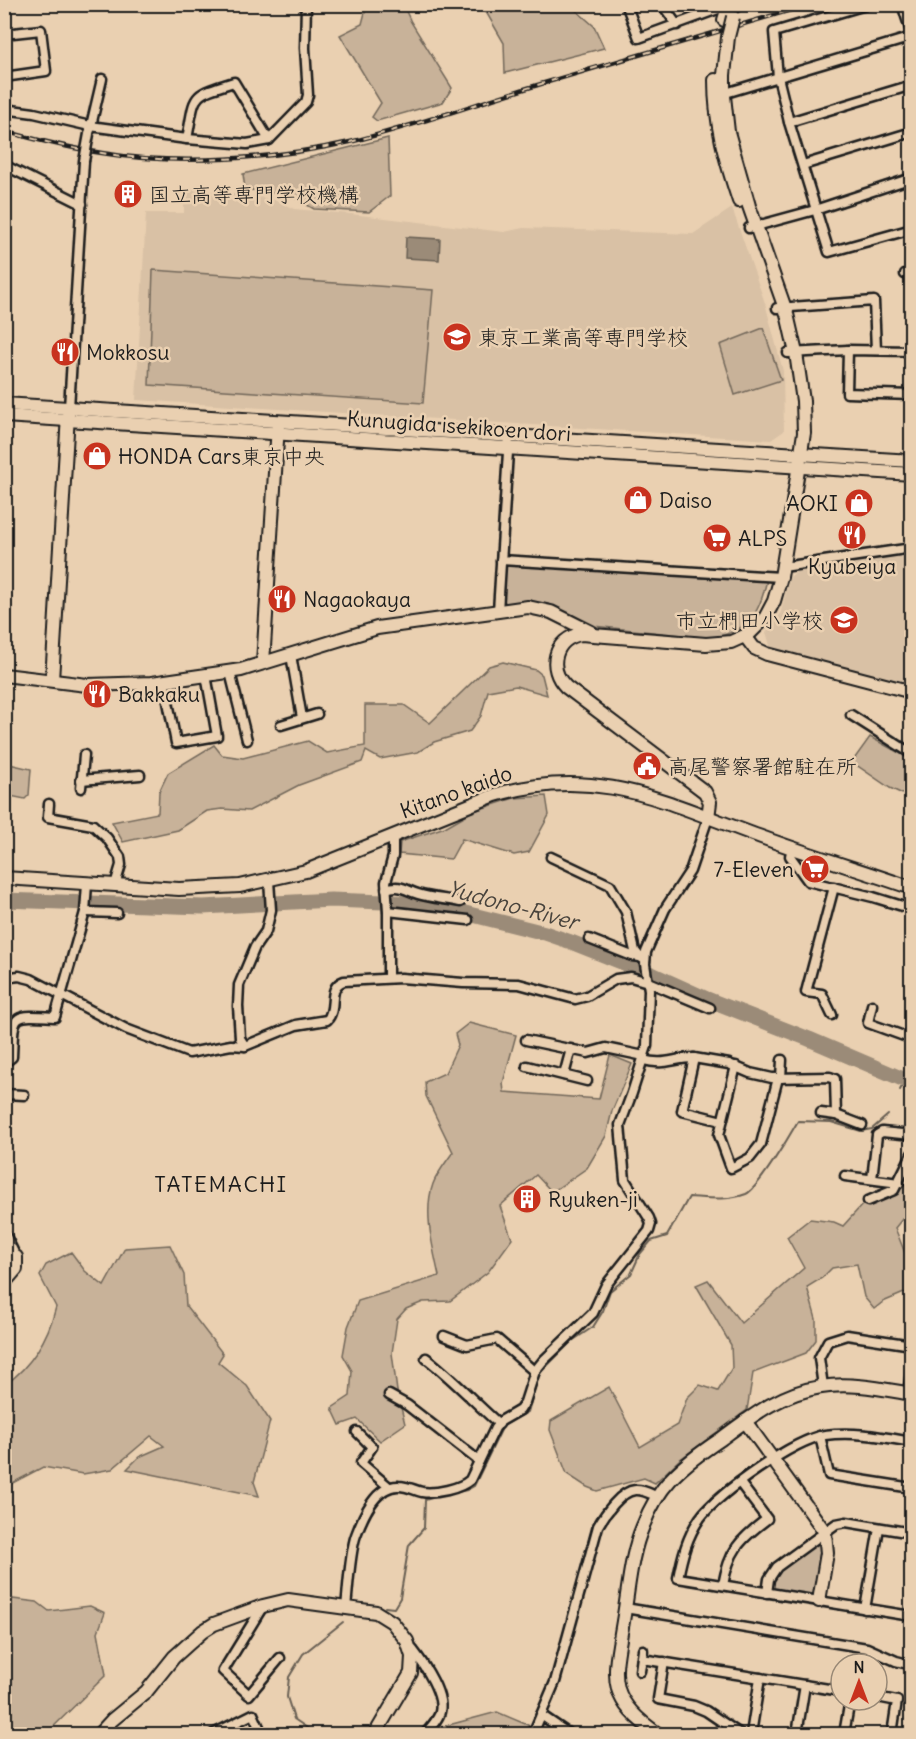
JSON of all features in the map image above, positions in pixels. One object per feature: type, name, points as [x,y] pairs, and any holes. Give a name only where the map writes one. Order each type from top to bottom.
[{"type":"street","points":[[4,109],[34,113],[90,130],[247,144],[269,140],[306,102],[308,94],[306,4]]},
{"type":"street","points":[[626,4],[639,38],[703,13],[731,10],[716,75],[720,95],[716,113],[723,150],[781,308],[792,353],[800,460],[782,572],[771,608],[760,624],[746,636],[731,642],[715,644],[594,633],[575,635],[560,644],[555,661],[559,678],[572,692],[705,792],[710,802],[708,818],[690,871],[665,909],[643,960]]},
{"type":"street","points":[[662,4],[677,24]]},
{"type":"street","points":[[696,4],[703,13]]},
{"type":"street","points":[[869,4],[774,32],[778,77],[789,122],[829,252],[912,228]]},
{"type":"street","points":[[720,95],[912,36],[902,4]]},
{"type":"street","points":[[4,34],[41,30],[46,71],[4,77]]},
{"type":"street","points":[[52,680],[84,161],[102,79]]},
{"type":"street","points":[[187,139],[195,99],[199,94],[234,82],[269,140]]},
{"type":"street","points":[[789,122],[912,85]]},
{"type":"street","points":[[803,165],[912,132]]},
{"type":"street","points":[[4,165],[82,204]]},
{"type":"street","points":[[753,227],[815,210],[912,178]]},
{"type":"street","points":[[781,308],[874,301],[876,350]]},
{"type":"street","points":[[792,353],[848,350],[912,351]]},
{"type":"street","points":[[848,350],[847,393],[912,395]]},
{"type":"street","name":"Kunugida isekikoen dori","points":[[4,404],[68,414]]},
{"type":"street","name":"Kunugida isekikoen dori","points":[[4,416],[68,414],[800,460],[912,461]]},
{"type":"street","points":[[263,663],[278,427]]},
{"type":"street","points":[[498,611],[509,442]]},
{"type":"street","name":"Kunugida isekikoen dori","points":[[800,460],[912,474]]},
{"type":"street","points":[[501,560],[782,572],[912,548]]},
{"type":"street","points":[[4,675],[87,685],[164,681],[230,672],[377,628],[528,607],[543,609],[594,633]]},
{"type":"street","points":[[746,636],[754,648],[767,654],[912,692]]},
{"type":"street","points":[[291,655],[302,718]]},
{"type":"street","points":[[230,672],[247,740]]},
{"type":"street","points":[[164,681],[176,743],[218,736],[206,675]]},
{"type":"street","points":[[281,724],[317,714]]},
{"type":"street","points":[[851,715],[909,752],[912,750]]},
{"type":"street","points":[[84,755],[81,784],[140,775]]},
{"type":"street","name":"Kitano kaido","points":[[4,879],[87,890],[115,885],[179,889],[215,888],[269,880],[306,871],[495,795],[554,783],[595,784],[632,790],[792,848],[912,888]]},
{"type":"street","points":[[50,804],[48,817],[93,825],[107,838],[120,857],[121,865],[115,885]]},
{"type":"street","points":[[388,978],[386,891],[393,856],[393,836]]},
{"type":"street","points":[[792,848],[790,856],[808,881],[912,909]]},
{"type":"street","points":[[346,1608],[356,1536],[375,1499],[389,1487],[403,1486],[428,1492],[464,1485],[472,1478],[499,1424],[520,1410],[525,1402],[535,1372],[543,1361],[593,1313],[609,1282],[649,1231],[651,1224],[625,1180],[620,1130],[622,1116],[644,1058],[648,1028],[647,981],[643,960],[635,951],[626,912],[610,885],[551,857]]},
{"type":"street","points":[[245,1046],[240,1038],[239,986],[255,947],[266,931],[272,910],[269,880]]},
{"type":"street","points":[[386,891],[394,886],[407,888],[416,894],[460,902]]},
{"type":"street","points":[[832,1015],[822,994],[806,992],[834,887]]},
{"type":"street","points":[[4,1063],[12,1057],[14,1027],[17,1019],[25,1014],[55,1017],[85,911],[87,890]]},
{"type":"street","points":[[388,909],[468,920]]},
{"type":"street","points":[[85,911],[117,913]]},
{"type":"street","points":[[589,939],[643,960]]},
{"type":"street","points":[[4,978],[26,977],[126,1029],[185,1053],[196,1053],[231,1045],[245,1046],[296,1025],[327,1020],[331,1015],[335,988],[340,982],[388,978],[472,984],[519,984],[575,999],[587,996],[616,979],[631,977],[647,981],[710,1008]]},
{"type":"street","points":[[872,1005],[868,1023],[912,1039]]},
{"type":"street","points":[[526,1040],[588,1053],[606,1048],[660,1064],[680,1058],[694,1058],[736,1066],[762,1076],[833,1078],[836,1115]]},
{"type":"street","points":[[564,1075],[571,1049]]},
{"type":"street","points":[[694,1058],[682,1111],[722,1121]]},
{"type":"street","points":[[736,1066],[719,1135],[731,1168],[750,1158],[761,1144],[782,1060]]},
{"type":"street","points":[[527,1066],[587,1081]]},
{"type":"street","points":[[4,1094],[24,1095]]},
{"type":"street","points":[[821,1113],[836,1115],[862,1125]]},
{"type":"street","points":[[872,1179],[876,1135],[882,1132],[912,1135]]},
{"type":"street","points":[[868,1201],[888,1194],[899,1183],[912,1154]]},
{"type":"street","points":[[845,1176],[899,1183]]},
{"type":"street","points":[[4,1232],[16,1257],[16,1269],[4,1283]]},
{"type":"street","points":[[823,1386],[819,1358],[828,1341],[847,1335],[912,1345]]},
{"type":"street","points":[[444,1336],[467,1345],[497,1339],[535,1372]]},
{"type":"street","points":[[426,1358],[451,1377],[499,1424]]},
{"type":"street","points":[[658,1734],[629,1712],[617,1688],[616,1667],[638,1541],[643,1525],[658,1497],[671,1479],[690,1461],[745,1421],[782,1398],[823,1386],[861,1386],[910,1393],[912,1366]]},
{"type":"street","points":[[389,1395],[407,1405],[480,1461]]},
{"type":"street","points":[[745,1421],[825,1532],[827,1553],[819,1601]]},
{"type":"street","points":[[357,1432],[372,1447],[361,1462],[389,1487]]},
{"type":"street","points":[[912,1442],[859,1434],[820,1436],[803,1442],[719,1498],[701,1517],[686,1546],[678,1578],[910,1616],[912,1610]]},
{"type":"street","points":[[820,1436],[829,1475],[912,1488]]},
{"type":"street","points":[[723,1585],[726,1568],[734,1550],[747,1534],[767,1520],[740,1483]]},
{"type":"street","points":[[529,1734],[535,1729],[555,1682],[598,1526],[606,1514],[628,1492],[638,1489],[658,1497]]},
{"type":"street","points":[[767,1593],[769,1579],[777,1567],[836,1524],[846,1522],[912,1533]]},
{"type":"street","points":[[866,1609],[879,1528]]},
{"type":"street","points":[[99,1734],[146,1692],[174,1657],[198,1635],[214,1624],[263,1606],[288,1600],[372,1611],[392,1622],[433,1680],[440,1707],[439,1715],[426,1734]]},
{"type":"street","points":[[263,1606],[223,1671],[249,1695],[280,1658]]},
{"type":"street","points":[[625,1608],[867,1648],[896,1661],[912,1665]]},
{"type":"street","points":[[375,1734],[410,1677],[413,1663],[409,1644]]},
{"type":"street","points":[[640,1671],[643,1654],[664,1662],[829,1689]]},
{"type":"street","points":[[664,1662],[658,1699],[694,1706],[706,1711],[740,1734]]},
{"type":"street","points":[[750,1734],[760,1678]]},
{"type":"street","points":[[797,1734],[805,1686]]},
{"type":"street","points":[[889,1699],[897,1701],[892,1734]]},
{"type":"street","points":[[844,1734],[848,1712]]},
{"type":"street","points":[[213,1734],[253,1714],[262,1734]]},
{"type":"street","points":[[541,1715],[569,1734]]},
{"type":"shaded area","points":[[367,5],[403,5],[452,88],[443,102],[377,121],[372,117],[381,103],[340,35],[362,24]]},
{"type":"shaded area","points":[[482,5],[570,5],[594,26],[604,48],[505,73],[504,43]]},
{"type":"shaded area","points":[[388,138],[390,196],[369,212],[314,209],[292,196],[245,189],[243,174]]},
{"type":"shaded area","name":"東京工業高等専門学校","points":[[184,188],[273,199],[294,209],[504,232],[523,228],[693,234],[732,208],[765,303],[783,371],[784,431],[771,440],[136,400],[146,213],[184,213]]},
{"type":"shaded area","points":[[406,237],[440,239],[439,260],[405,258]]},
{"type":"shaded area","points":[[153,270],[433,290],[423,403],[149,385]]},
{"type":"shaded area","points":[[763,328],[781,380],[735,395],[720,345]]},
{"type":"shaded area","name":"市立椚田小学校","points":[[911,552],[911,577],[907,589],[911,591],[911,685],[771,649],[766,632],[780,615],[790,577],[800,569]]},
{"type":"shaded area","points":[[505,560],[768,576],[761,600],[752,618],[745,625],[726,635],[712,638],[593,626],[550,606],[506,604],[503,599]]},
{"type":"shaded area","points":[[503,662],[536,670],[542,675],[547,695],[516,686],[488,691],[481,716],[470,731],[434,742],[418,752],[380,759],[366,751],[362,762],[299,785],[249,811],[222,809],[207,811],[178,830],[123,842],[112,822],[158,813],[159,792],[168,773],[214,745],[222,755],[243,758],[308,741],[327,753],[365,746],[365,705],[404,705],[430,723],[489,666]]},
{"type":"shaded area","points":[[870,737],[903,755],[911,763],[911,798],[890,788],[852,762]]},
{"type":"shaded area","points":[[5,763],[31,769],[29,795],[25,799],[5,795]]},
{"type":"shaded area","points":[[546,796],[549,815],[529,852],[514,855],[462,839],[451,859],[399,854],[400,842],[445,827],[471,812],[514,798]]},
{"type":"shaded area","points":[[469,1023],[516,1035],[503,1083],[504,1092],[599,1099],[610,1055],[632,1064],[612,1111],[606,1136],[587,1168],[552,1192],[536,1175],[500,1206],[512,1239],[488,1272],[450,1301],[423,1302],[406,1309],[397,1319],[392,1353],[397,1391],[405,1424],[380,1441],[357,1419],[340,1425],[332,1408],[350,1396],[352,1371],[343,1355],[348,1327],[358,1301],[439,1276],[430,1230],[430,1195],[437,1176],[453,1152],[426,1096],[425,1082],[445,1073],[458,1045],[455,1034]]},
{"type":"shaded area","points":[[911,1181],[911,1208],[895,1228],[911,1268],[911,1290],[883,1302],[874,1309],[864,1297],[857,1264],[832,1268],[822,1278],[807,1287],[816,1319],[816,1340],[806,1353],[753,1373],[747,1410],[679,1460],[655,1483],[644,1478],[597,1491],[567,1474],[550,1430],[551,1421],[609,1387],[640,1447],[677,1425],[687,1398],[700,1385],[718,1391],[732,1368],[731,1345],[696,1285],[708,1280],[741,1323],[804,1268],[787,1237],[810,1219],[834,1222],[843,1226],[863,1204],[886,1199]]},
{"type":"shaded area","points":[[170,1245],[184,1275],[186,1306],[223,1354],[218,1362],[247,1386],[270,1421],[254,1482],[259,1496],[127,1469],[139,1457],[164,1446],[151,1436],[112,1469],[83,1474],[43,1467],[5,1487],[5,1385],[31,1360],[53,1319],[56,1307],[40,1276],[46,1265],[71,1252],[85,1271],[104,1286],[125,1248]]},
{"type":"shaded area","points":[[819,1541],[821,1543],[815,1592],[811,1595],[773,1589],[772,1581],[780,1569]]},
{"type":"shaded area","points":[[5,1598],[37,1602],[49,1611],[90,1606],[105,1613],[98,1632],[106,1675],[46,1734],[26,1734],[20,1729],[15,1734],[5,1734]]},
{"type":"shaded area","points":[[497,1712],[530,1726],[519,1734],[431,1734],[439,1723],[441,1727]]},
{"type":"waterway","name":"Yudono-River","points":[[4,900],[203,907],[331,900],[410,903],[449,909],[545,933],[571,942],[912,1083]]},
{"type":"waterway","points":[[900,1090],[905,1081]]},
{"type":"waterway","points":[[448,1494],[474,1486],[503,1426],[528,1412],[539,1374],[572,1341],[593,1327],[603,1311],[610,1291],[631,1274],[640,1254],[651,1241],[667,1236],[689,1197],[725,1198],[746,1194],[766,1172],[798,1121],[831,1122],[861,1131],[872,1129],[888,1115]]},
{"type":"waterway","points":[[385,1607],[394,1608],[400,1598],[409,1545],[424,1528],[425,1500],[443,1495]]},
{"type":"waterway","points":[[316,1734],[294,1719],[287,1697],[289,1677],[303,1654],[343,1622]]},
{"type":"railway","points":[[4,131],[77,149],[131,157],[194,160],[290,153],[350,142],[398,129],[811,4]]},
{"type":"place","name":"国立高等専門学校機構","points":[[128,194]]},
{"type":"place","name":"東京工業高等専門学校","points":[[457,337]]},
{"type":"place","name":"Mokkosu","points":[[65,352]]},
{"type":"place","name":"HONDA Cars東京中央","points":[[97,456]]},
{"type":"place","name":"Daiso","points":[[638,500]]},
{"type":"place","name":"AOKI","points":[[859,503]]},
{"type":"place","name":"Kyubeiya","points":[[852,535]]},
{"type":"place","name":"ALPS","points":[[717,538]]},
{"type":"place","name":"Nagaokaya","points":[[282,599]]},
{"type":"place","name":"市立椚田小学校","points":[[844,620]]},
{"type":"place","name":"Bakkaku","points":[[97,694]]},
{"type":"place","name":"高尾警察署館駐在所","points":[[647,766]]},
{"type":"place","name":"7-Eleven","points":[[815,869]]},
{"type":"place","name":"Ryuken-ji","points":[[527,1199]]},
{"type":"district","name":"TATEMACHI","points":[[221,1184]]}]
